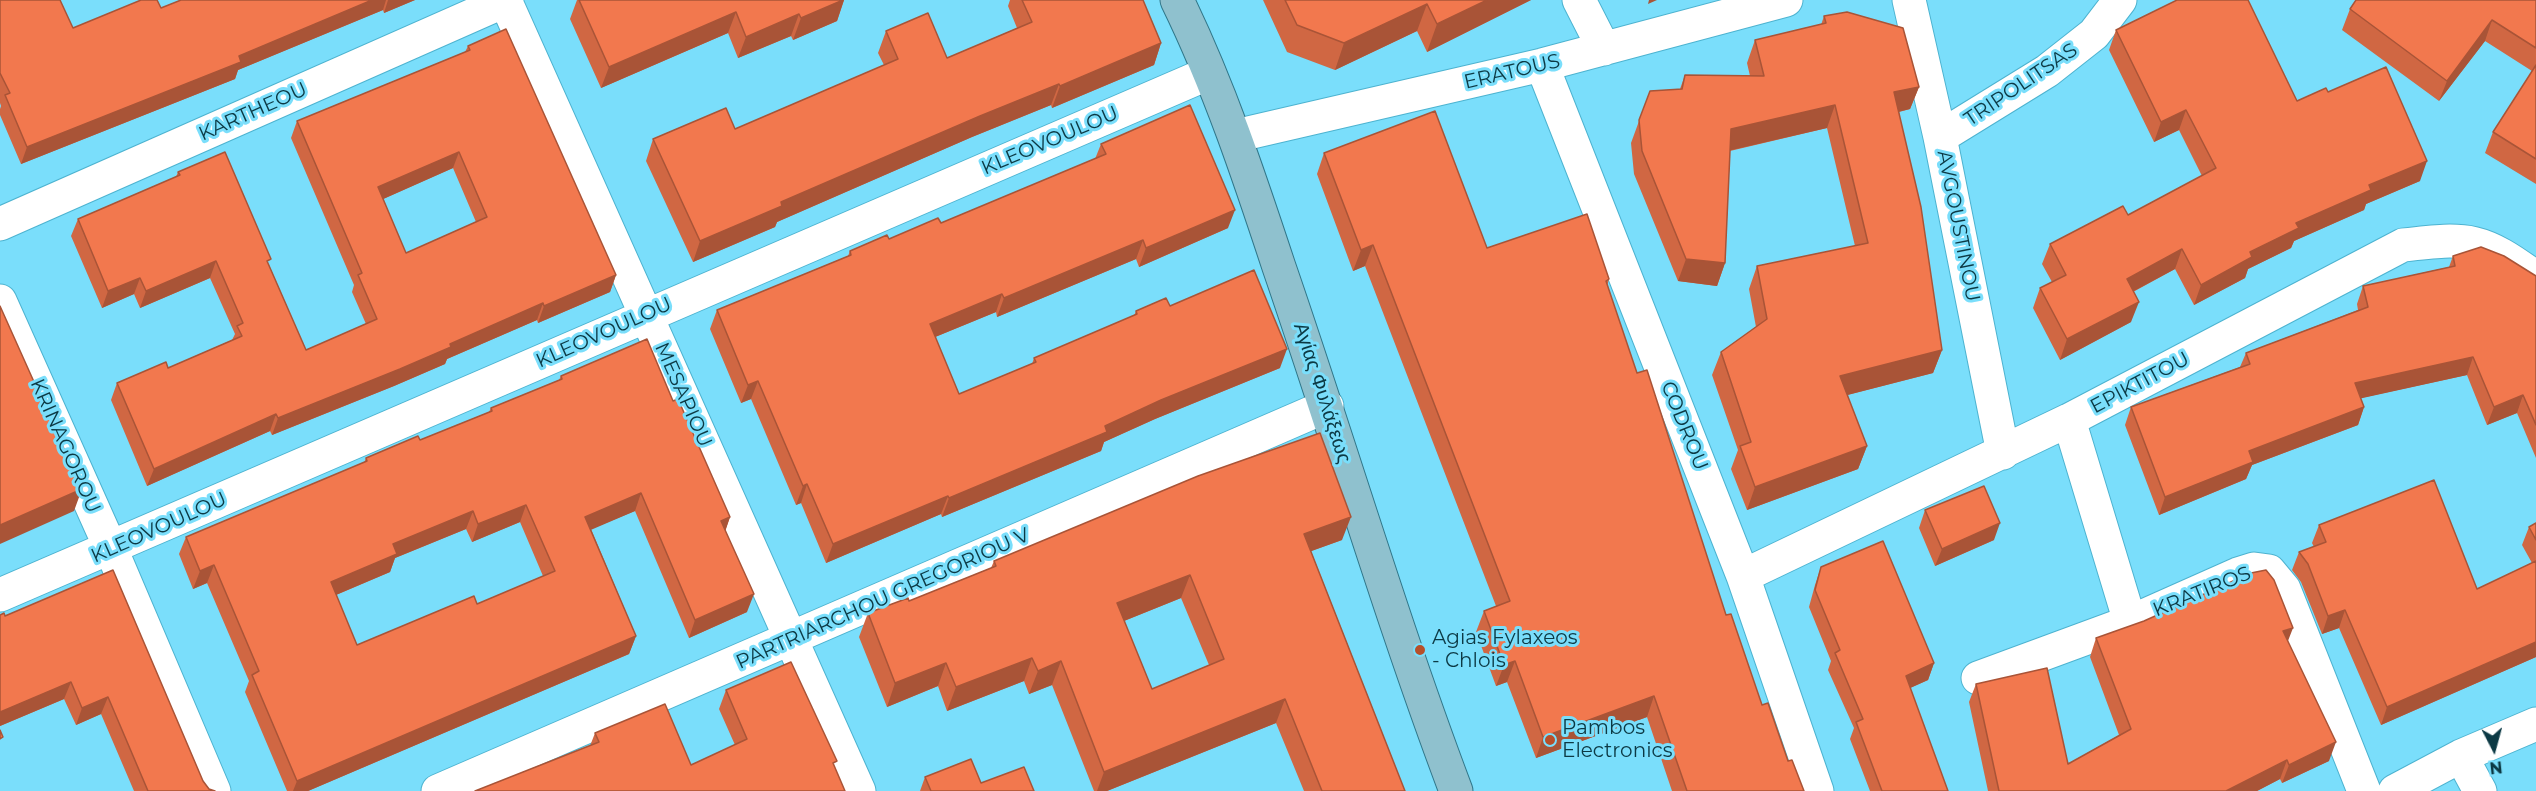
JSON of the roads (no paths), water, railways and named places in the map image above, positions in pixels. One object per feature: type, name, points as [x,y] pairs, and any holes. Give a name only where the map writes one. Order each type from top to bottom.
[{"type":"main road","name":"Αγίας Φυλάξεως","points":[[1177,0],[1235,136],[1327,406],[1422,701],[1456,791]]},
{"type":"street","name":"KARTHEOU","points":[[0,224],[506,0]]},
{"type":"street","name":"MESAPIOU","points":[[506,0],[859,791]]},
{"type":"street","points":[[1580,0],[1604,50]]},
{"type":"street","name":"ERATOUS","points":[[1235,136],[1604,50],[1786,0]]},
{"type":"street","name":"AVGOUSTINOU","points":[[1909,0],[1940,137],[2003,453]]},
{"type":"street","name":"TRIPOLITSAS","points":[[1940,137],[2048,71],[2094,34],[2120,0]]},
{"type":"street","name":"CODROU","points":[[1542,65],[1743,576],[1817,791]]},
{"type":"street","name":"KLEOVOULOU","points":[[0,595],[1209,73]]},
{"type":"street","name":"EPIKTITOU","points":[[1743,576],[2069,420],[2403,245],[2443,240],[2472,241],[2501,252],[2536,278]]},
{"type":"street","name":"KRINAGOROU","points":[[0,301],[111,549],[214,791]]},
{"type":"street","name":"PARTRIARCHOU GREGORIOU V","points":[[438,791],[1327,406]]},
{"type":"street","points":[[2069,420],[2130,622]]},
{"type":"street","name":"KRATIROS","points":[[1978,678],[2130,622],[2238,574],[2254,569],[2269,570],[2284,589],[2364,791]]},
{"type":"street","points":[[2395,791],[2461,756],[2536,724]]},
{"type":"street","points":[[2461,756],[2480,791]]},
{"type":"place","name":"Agias Fylaxeos - Chlois","points":[[1420,650]]},
{"type":"place","name":"Pambos Electronics","points":[[1550,740]]}]
